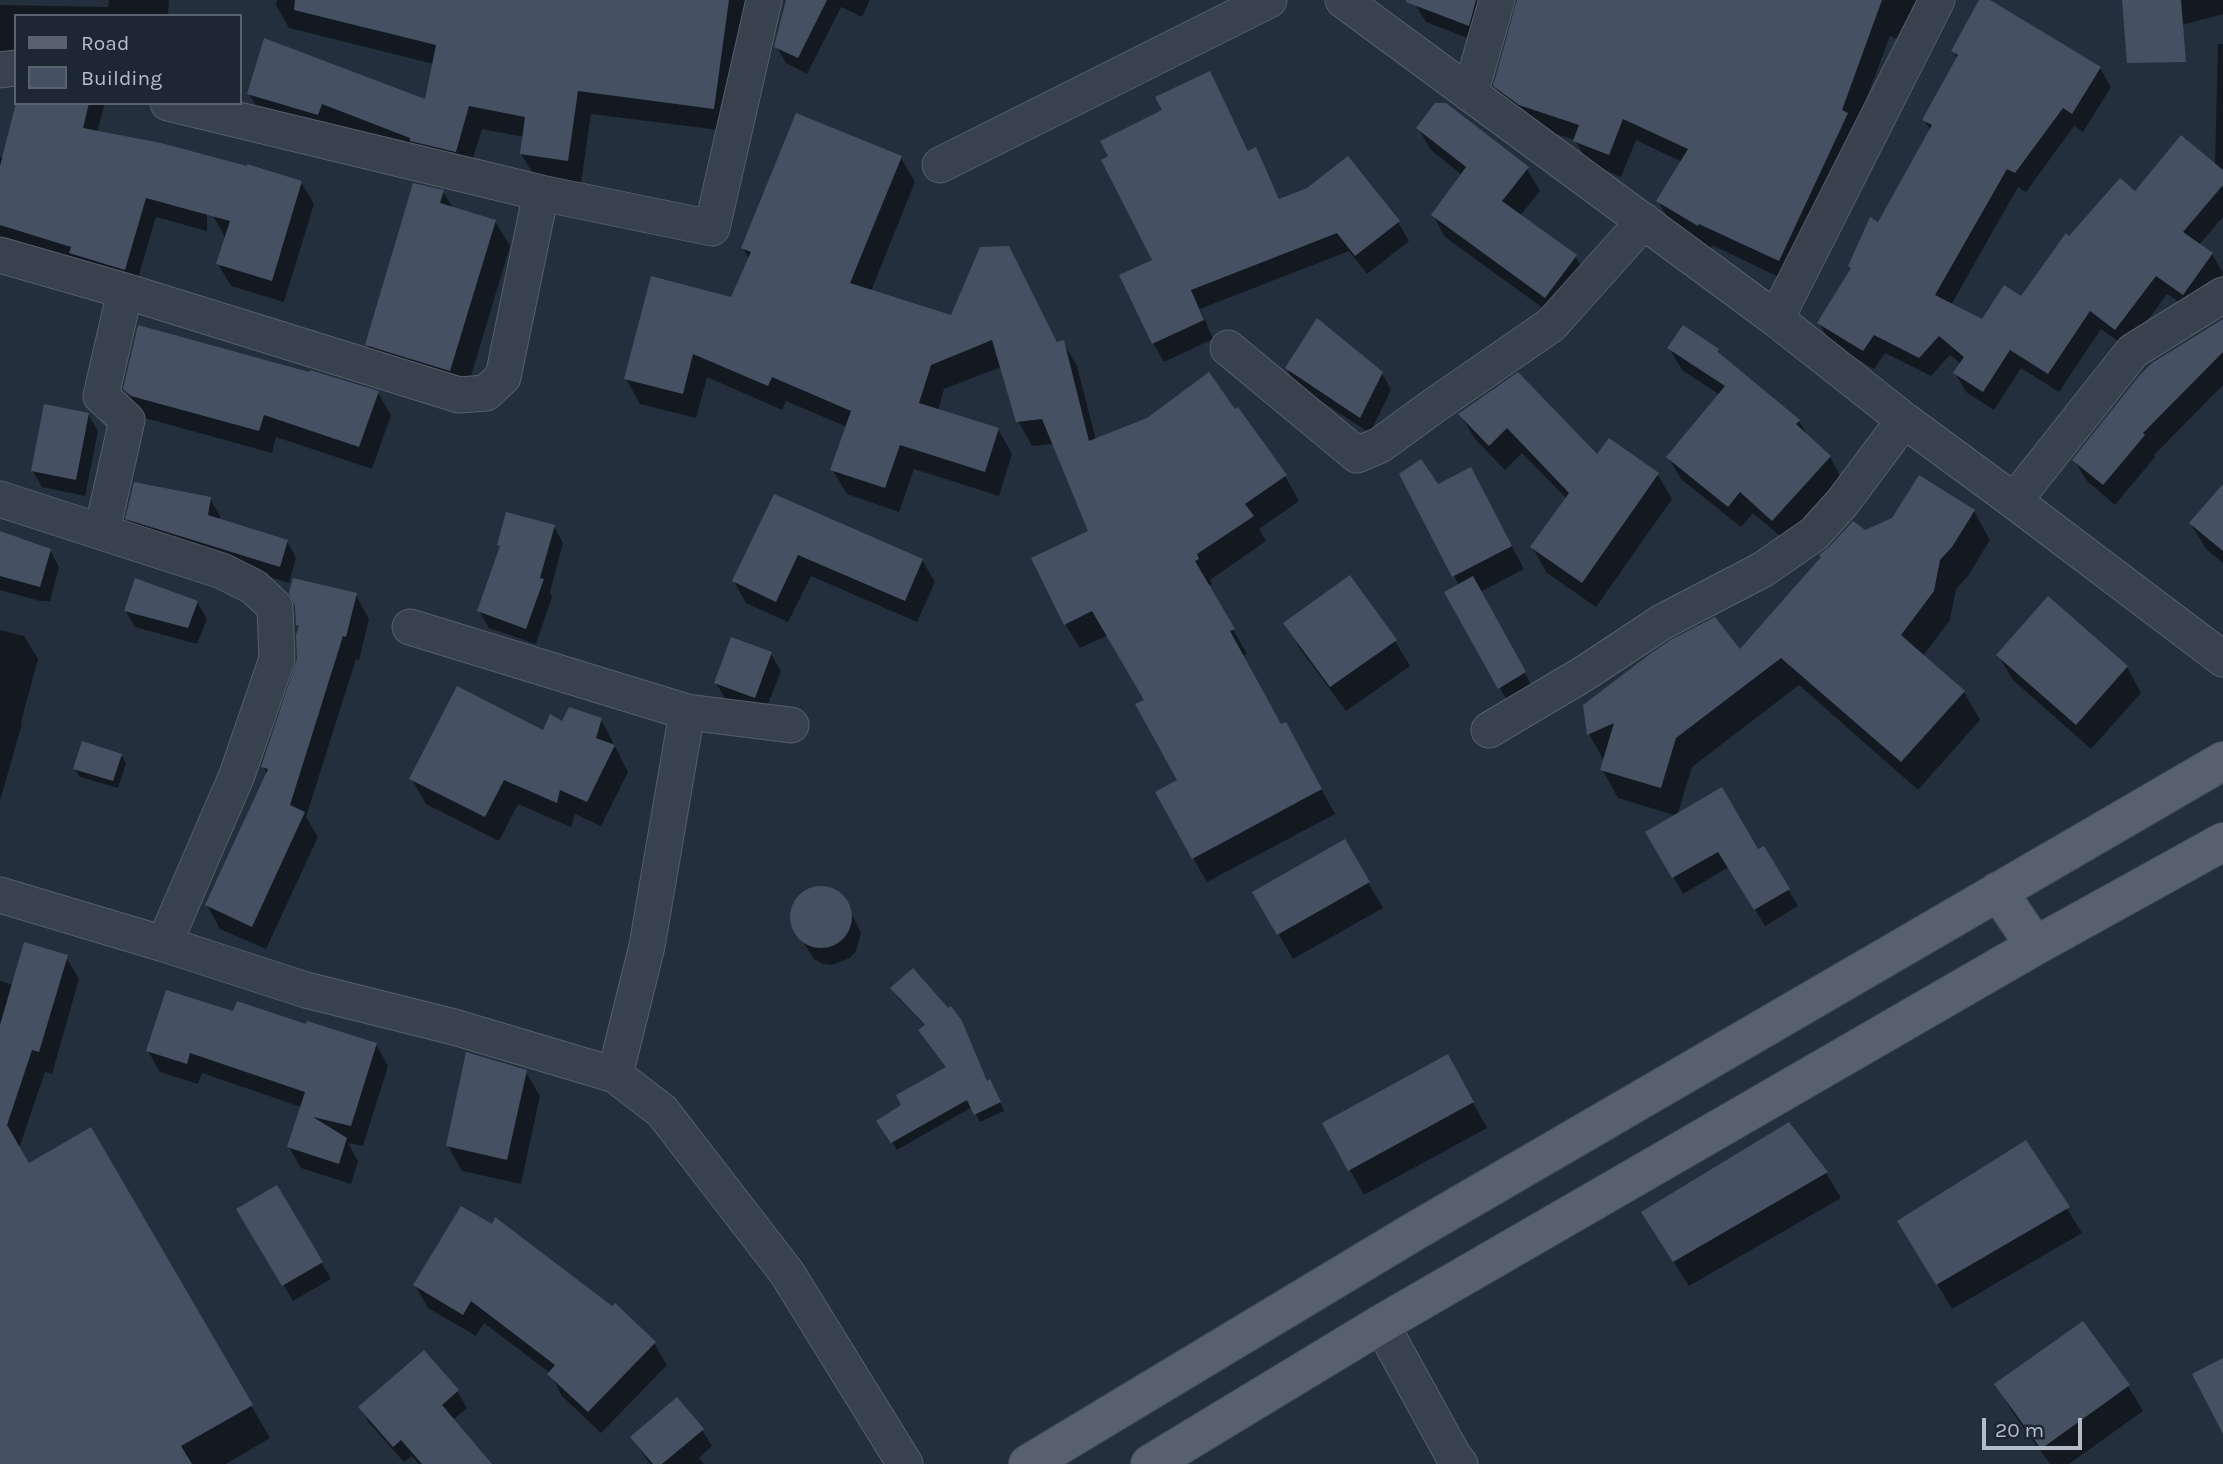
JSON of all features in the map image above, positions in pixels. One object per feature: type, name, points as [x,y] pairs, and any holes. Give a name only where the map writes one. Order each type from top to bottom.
[{"type":"main road","points":[[1028,1464],[1415,1231],[2223,761]]},
{"type":"main road","points":[[1150,1464],[1381,1324],[2035,946],[2223,842]]},
{"type":"main road","points":[[1998,891],[2035,946]]},
{"type":"street","points":[[176,105],[541,193],[712,229],[764,0]]},
{"type":"street","points":[[940,164],[1269,0]]},
{"type":"street","points":[[1343,0],[1776,319],[1904,420],[2223,659]]},
{"type":"street","points":[[1470,94],[1497,0]]},
{"type":"street","points":[[1776,319],[1937,0]]},
{"type":"street","points":[[0,255],[459,395],[486,393],[503,377],[541,193]]},
{"type":"street","points":[[1228,348],[1357,455],[1380,445],[1551,325],[1644,221]]},
{"type":"street","points":[[102,531],[127,420],[101,396],[125,291]]},
{"type":"street","points":[[2014,501],[2133,351],[2223,295]]},
{"type":"street","points":[[1489,730],[1586,673],[1662,622],[1762,570],[1814,534],[1842,503],[1904,420]]},
{"type":"street","points":[[0,499],[222,571],[254,587],[275,607],[277,659],[237,775],[164,944]]},
{"type":"street","points":[[410,627],[687,712],[791,725]]},
{"type":"street","points":[[615,1075],[647,946],[687,712]]},
{"type":"street","points":[[0,895],[306,990],[454,1027],[615,1075],[662,1111],[787,1273],[905,1464]]},
{"type":"street","points":[[1381,1324],[1460,1464]]},
{"type":"building","points":[[295,0],[729,0],[714,109],[578,91],[568,161],[520,154],[525,117],[469,106],[456,152],[410,141],[410,138],[322,104],[318,115],[247,94],[264,38],[425,99],[436,45],[294,10]]},
{"type":"building","points":[[786,0],[827,0],[798,58],[774,47]]},
{"type":"building","points":[[1406,0],[1476,0],[1469,26]]},
{"type":"building","points":[[1517,0],[1882,0],[1842,110],[1848,113],[1779,261],[1699,224],[1698,226],[1656,201],[1688,149],[1623,119],[1609,155],[1573,141],[1579,125],[1519,105],[1493,86]]},
{"type":"building","points":[[1979,0],[1990,0],[2101,67],[2072,114],[2063,108],[2015,173],[2007,169],[1935,295],[1982,319],[2004,285],[2021,296],[2066,233],[2069,236],[2120,178],[2135,191],[2181,135],[2223,170],[2223,185],[2183,232],[2213,253],[2183,295],[2156,276],[2115,330],[2090,311],[2048,374],[2010,350],[1983,392],[1953,373],[1964,357],[1939,336],[1919,358],[1874,335],[1863,351],[1817,323],[1851,268],[1848,266],[1870,217],[1878,222],[1932,125],[1922,120],[1958,55],[1951,51]]},
{"type":"building","points":[[2122,0],[2181,0],[2186,62],[2127,63]]},
{"type":"building","points":[[1210,71],[1248,151],[1256,147],[1279,199],[1307,188],[1348,156],[1400,221],[1355,256],[1337,233],[1191,290],[1204,320],[1152,344],[1119,275],[1152,260],[1101,160],[1108,156],[1100,141],[1162,110],[1155,97]]},
{"type":"building","points":[[1435,103],[1446,103],[1529,167],[1502,201],[1577,255],[1545,298],[1431,215],[1466,167],[1416,128]]},
{"type":"building","points":[[15,105],[89,105],[83,128],[161,143],[247,164],[302,181],[272,281],[216,264],[230,221],[146,198],[125,270],[69,253],[71,247],[0,225],[0,166]]},
{"type":"building","points":[[796,113],[902,156],[850,283],[951,315],[980,247],[1009,246],[1057,342],[1064,340],[1089,441],[1147,418],[1209,372],[1235,409],[1238,407],[1287,475],[1245,504],[1254,516],[1197,554],[1199,559],[1195,561],[1235,629],[1230,631],[1281,724],[1286,722],[1322,789],[1192,859],[1155,792],[1177,780],[1135,704],[1144,700],[1092,611],[1064,625],[1031,558],[1088,531],[1042,419],[1016,422],[992,340],[931,365],[919,403],[999,428],[985,472],[900,445],[885,488],[830,470],[851,411],[772,377],[768,386],[693,354],[683,394],[624,379],[651,276],[731,297],[751,252],[741,248]]},
{"type":"building","points":[[413,183],[444,190],[440,203],[496,220],[450,371],[365,345]]},
{"type":"building","points":[[1317,318],[1383,372],[1360,418],[1285,368]]},
{"type":"building","points":[[2223,319],[2223,352],[2143,433],[2145,435],[2103,485],[2072,460],[2152,363]]},
{"type":"building","points":[[138,325],[379,391],[359,447],[264,415],[259,431],[131,396],[123,389]]},
{"type":"building","points":[[1683,325],[1719,349],[1718,352],[1800,420],[1796,424],[1831,456],[1772,521],[1740,492],[1728,507],[1666,457],[1725,386],[1667,348]]},
{"type":"building","points":[[1518,372],[1597,454],[1609,438],[1659,473],[1582,583],[1530,547],[1569,493],[1507,428],[1489,446],[1458,414]]},
{"type":"building","points":[[44,404],[89,413],[76,480],[31,471]]},
{"type":"building","points":[[1421,459],[1438,484],[1471,467],[1512,546],[1452,577],[1399,474]]},
{"type":"building","points":[[1919,475],[1975,510],[1952,547],[1940,560],[1934,591],[1901,635],[1965,691],[1901,762],[1781,658],[1676,738],[1661,788],[1600,770],[1614,723],[1587,735],[1583,705],[1672,639],[1715,617],[1740,649],[1821,557],[1819,555],[1853,521],[1865,530],[1892,518]]},
{"type":"building","points":[[134,482],[211,497],[208,515],[288,540],[280,567],[125,519]]},
{"type":"building","points":[[2223,484],[2223,551],[2189,523]]},
{"type":"building","points":[[774,494],[923,559],[905,601],[798,555],[776,602],[732,581]]},
{"type":"building","points":[[506,512],[555,525],[540,578],[544,579],[526,629],[477,611],[500,546],[497,545]]},
{"type":"building","points":[[0,531],[51,549],[40,587],[0,576]]},
{"type":"building","points":[[1350,575],[1397,640],[1330,687],[1283,623]]},
{"type":"building","points":[[1473,576],[1526,672],[1498,689],[1444,592]]},
{"type":"building","points":[[135,578],[198,601],[188,628],[124,611]]},
{"type":"building","points":[[293,578],[357,593],[346,637],[343,636],[290,805],[305,812],[252,927],[205,905],[268,769],[261,767],[297,659],[296,635],[299,626],[296,625],[295,606],[289,593]]},
{"type":"building","points":[[2048,596],[2128,666],[2076,725],[1996,655]]},
{"type":"building","points":[[731,637],[772,652],[755,698],[714,683]]},
{"type":"building","points":[[457,686],[543,730],[550,714],[562,721],[569,707],[602,718],[596,738],[615,745],[587,802],[560,790],[557,803],[504,780],[485,817],[409,779]]},
{"type":"building","points":[[82,741],[122,754],[113,781],[73,769]]},
{"type":"building","points":[[1722,787],[1758,849],[1764,846],[1790,889],[1754,910],[1718,852],[1672,878],[1645,832]]},
{"type":"building","points":[[1345,839],[1370,882],[1277,935],[1252,892]]},
{"type":"building","points":[[821,886],[833,888],[843,895],[850,905],[850,929],[843,939],[833,946],[821,948],[809,946],[799,939],[792,929],[790,917],[792,905],[799,895],[809,888]]},
{"type":"building","points":[[24,942],[68,955],[39,1052],[32,1050],[7,1125],[29,1163],[91,1127],[253,1405],[181,1446],[192,1464],[0,1464],[0,1025]]},
{"type":"building","points":[[913,968],[948,1008],[951,1006],[962,1021],[987,1081],[990,1079],[1001,1102],[974,1115],[967,1100],[891,1143],[876,1121],[901,1105],[896,1095],[946,1067],[918,1030],[925,1025],[890,988]]},
{"type":"building","points":[[166,990],[233,1011],[237,1001],[306,1024],[307,1021],[377,1043],[351,1126],[313,1117],[347,1138],[339,1164],[287,1147],[305,1092],[190,1053],[187,1064],[146,1051]]},
{"type":"building","points":[[466,1052],[527,1070],[507,1160],[446,1146]]},
{"type":"building","points":[[1448,1054],[1474,1102],[1348,1171],[1322,1123]]},
{"type":"building","points":[[1789,1122],[1828,1172],[1673,1262],[1641,1212]]},
{"type":"building","points":[[2026,1140],[2070,1207],[1936,1285],[1897,1221]]},
{"type":"building","points":[[277,1185],[323,1262],[282,1286],[236,1209]]},
{"type":"building","points":[[461,1206],[492,1224],[495,1217],[612,1306],[615,1303],[656,1342],[588,1412],[547,1374],[555,1365],[471,1301],[463,1315],[413,1285]]},
{"type":"building","points":[[2083,1321],[2130,1385],[2041,1449],[1994,1384]]},
{"type":"building","points":[[424,1350],[459,1390],[442,1405],[492,1464],[422,1464],[401,1440],[393,1447],[358,1407]]},
{"type":"building","points":[[2223,1358],[2223,1434],[2192,1374]]},
{"type":"building","points":[[677,1397],[704,1429],[662,1464],[653,1464],[630,1437]]}]
